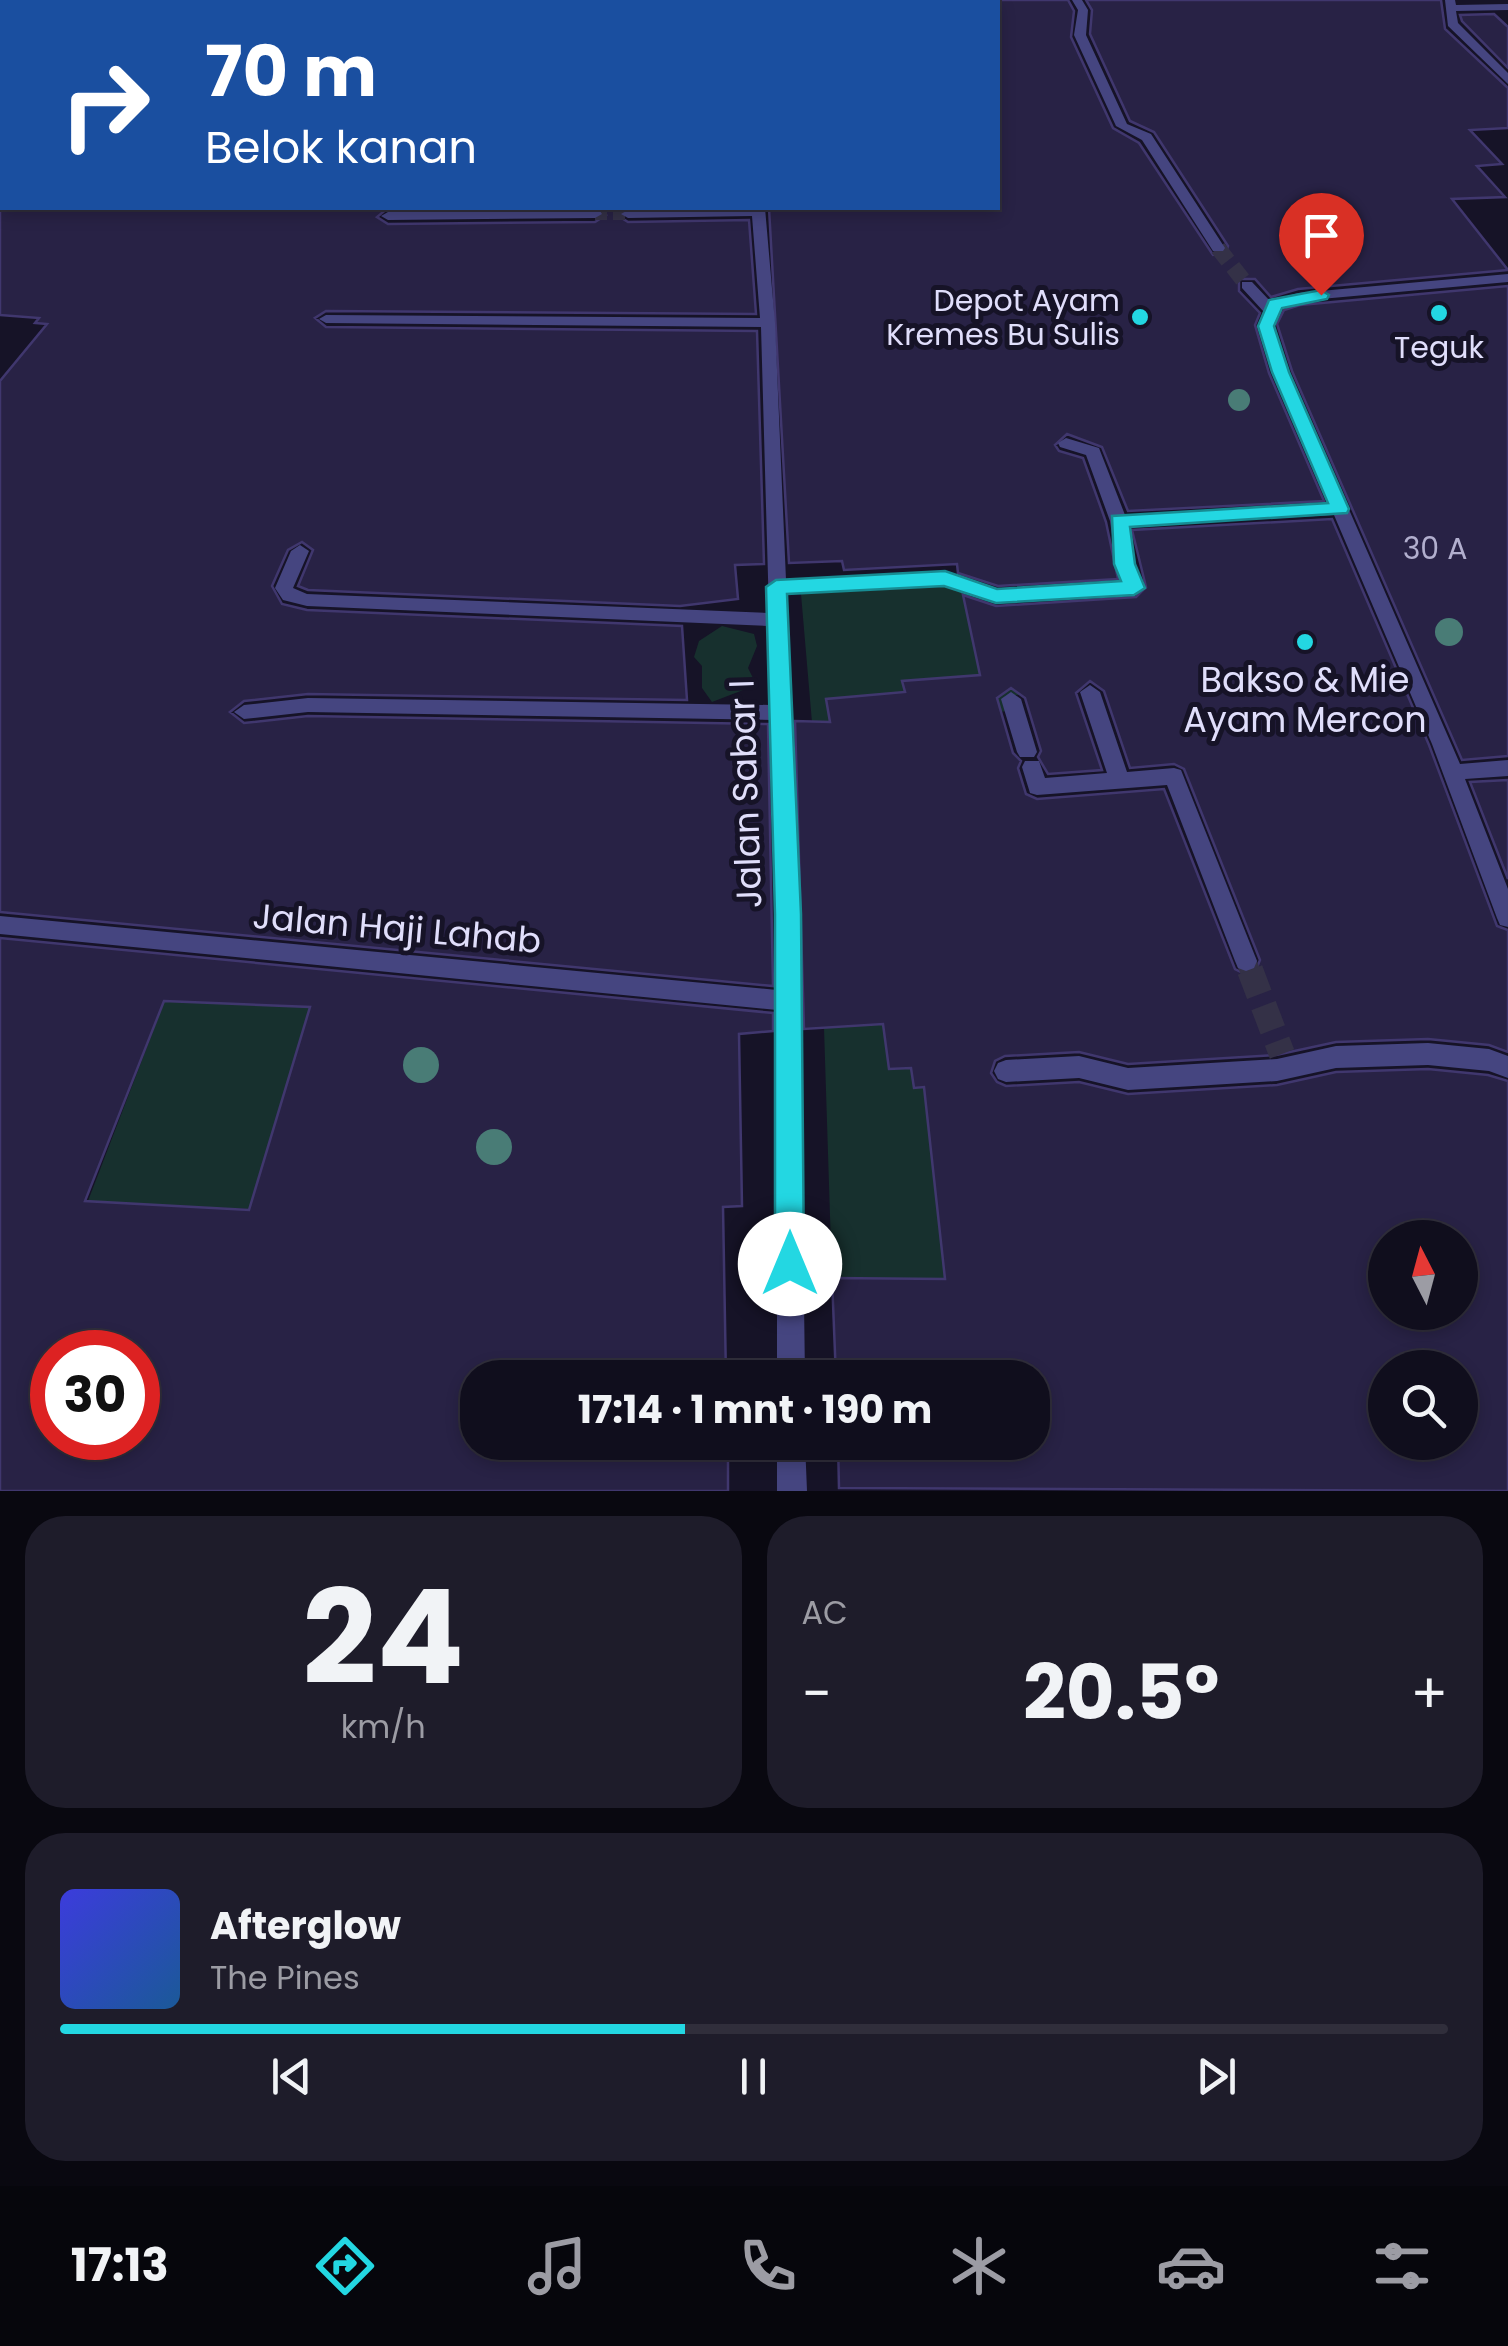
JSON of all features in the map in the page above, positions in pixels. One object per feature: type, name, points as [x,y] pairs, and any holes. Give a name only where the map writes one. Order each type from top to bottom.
[{"type":"street","points":[[1076,0],[1083,10],[1080,35],[1122,126],[1147,136],[1218,248]]},
{"type":"street","points":[[1508,7],[1450,4],[1452,24],[1508,80]]},
{"type":"street","points":[[628,214],[759,210]]},
{"type":"street","name":"Jalan Sabar I","points":[[759,210],[768,322],[780,712],[791,1360]]},
{"type":"street","points":[[388,216],[595,214]]},
{"type":"street","points":[[1270,310],[1298,297],[1508,278]]},
{"type":"street","points":[[1247,285],[1270,310]]},
{"type":"street","points":[[1270,310],[1266,326],[1270,346],[1453,772],[1508,918]]},
{"type":"street","points":[[326,319],[768,322]]},
{"type":"street","points":[[776,587],[945,578],[996,596],[1134,588],[1124,564],[1119,521],[1092,452],[1066,442]]},
{"type":"street","points":[[1119,521],[1340,509]]},
{"type":"street","points":[[300,551],[284,588],[289,596],[307,600],[776,620]]},
{"type":"street","points":[[1090,692],[1120,781]]},
{"type":"street","points":[[1011,699],[1036,787],[1174,776],[1246,961]]},
{"type":"street","points":[[244,712],[308,705],[780,712]]},
{"type":"street","points":[[1453,772],[1508,768]]},
{"type":"street","name":"Jalan Haji Lahab","points":[[0,925],[787,1000]]},
{"type":"street","points":[[1006,1070],[1079,1068],[1128,1078],[1284,1060],[1428,1054],[1488,1060],[1508,1067]]},
{"type":"street","points":[[792,1460],[792,1491]]},
{"type":"green space","points":[[957,586],[979,605],[1003,650],[1019,695],[1005,696],[1009,711],[985,713],[975,675],[903,681],[908,706],[848,711],[845,697],[827,699],[832,731],[813,734],[801,594]]},
{"type":"green space","points":[[722,626],[754,634],[757,646],[748,668],[754,680],[751,687],[712,702],[702,688],[702,666],[694,657],[699,641]]},
{"type":"green space","points":[[165,1000],[310,1007],[249,1209],[88,1201]]},
{"type":"green space","points":[[880,1003],[890,1068],[911,1068],[915,1087],[945,1084],[929,1132],[945,1279],[832,1278],[824,1028],[868,1025]]},
{"type":"building","points":[[1000,0],[1068,0],[1074,11],[1071,37],[1113,128],[1139,143],[1213,255],[1226,253],[1228,246],[1154,132],[1130,121],[1090,34],[1092,10],[1086,0],[1441,0],[1445,29],[1508,88],[1508,128],[1470,130],[1502,164],[1477,166],[1505,197],[1452,199],[1508,270],[1298,289],[1271,297],[1255,279],[1239,279],[1239,291],[1260,313],[1255,325],[1269,373],[1324,501],[1128,511],[1102,447],[1067,434],[1055,445],[1059,451],[1083,458],[1106,522],[1118,579],[998,586],[958,573],[957,564],[844,570],[842,561],[789,563],[769,210],[1000,210]]},
{"type":"building","points":[[1494,14],[1508,27],[1508,68],[1460,15]]},
{"type":"building","points":[[0,210],[386,210],[377,217],[388,224],[595,222],[606,215],[602,210],[623,210],[617,215],[628,222],[749,220],[756,314],[326,311],[315,318],[326,327],[757,331],[764,564],[735,565],[738,599],[680,606],[308,590],[298,586],[313,550],[302,542],[288,550],[272,586],[282,604],[307,610],[682,626],[687,700],[308,694],[244,701],[230,712],[244,723],[308,716],[768,724],[773,986],[0,912],[0,381],[47,324],[35,323],[39,318],[0,315]]},
{"type":"building","points":[[1508,286],[1508,756],[1462,760],[1292,371],[1277,324],[1284,310],[1300,305]]},
{"type":"building","points":[[1332,519],[1429,745],[1497,926],[1508,930],[1508,1052],[1489,1045],[1428,1039],[1336,1042],[1276,1055],[1128,1064],[1079,1052],[1005,1056],[995,1061],[991,1073],[1006,1086],[1079,1082],[1128,1094],[1277,1085],[1336,1072],[1428,1069],[1508,1081],[1508,1491],[839,1488],[838,1460],[1050,1460],[1050,1360],[835,1360],[832,1278],[945,1279],[924,1087],[914,1088],[911,1068],[889,1069],[883,1024],[804,1029],[795,721],[830,722],[826,699],[905,692],[902,681],[980,675],[963,595],[996,606],[1136,597],[1146,587],[1132,530]],"holes":[[[1090,681],[1104,691],[1130,768],[1174,764],[1184,769],[1260,960],[1255,972],[1245,974],[1235,969],[1164,789],[1037,799],[1026,794],[1018,768],[1021,761],[1013,753],[997,698],[1011,688],[1025,698],[1041,751],[1038,757],[1048,774],[1102,770],[1076,693]]]},
{"type":"building","points":[[1508,780],[1508,879],[1470,782]]},
{"type":"building","points":[[0,938],[773,1013],[773,1031],[739,1034],[742,1206],[723,1207],[726,1360],[460,1360],[460,1460],[728,1460],[728,1491],[0,1491]],"holes":[[[164,1001],[310,1007],[249,1210],[85,1201]]]},
{"type":"tunnel","points":[[595,214],[628,214]]},
{"type":"tunnel","points":[[1218,248],[1247,285]]},
{"type":"tunnel","points":[[1246,961],[1251,973]]},
{"type":"tunnel","points":[[1250,970],[1282,1054]]},
{"type":"place","name":"Teguk","points":[[1439,313]]},
{"type":"place","name":"Depot Ayam Kremes Bu Sulis","points":[[1140,317]]},
{"type":"place","name":"Bakso & Mie Ayam Mercon","points":[[1305,642]]},
{"type":"route","points":[[790,1264],[788,914],[776,587],[945,578],[996,596],[1134,588],[1124,564],[1119,521],[1340,509],[1280,372],[1266,326],[1275,304],[1321,295]]}]
